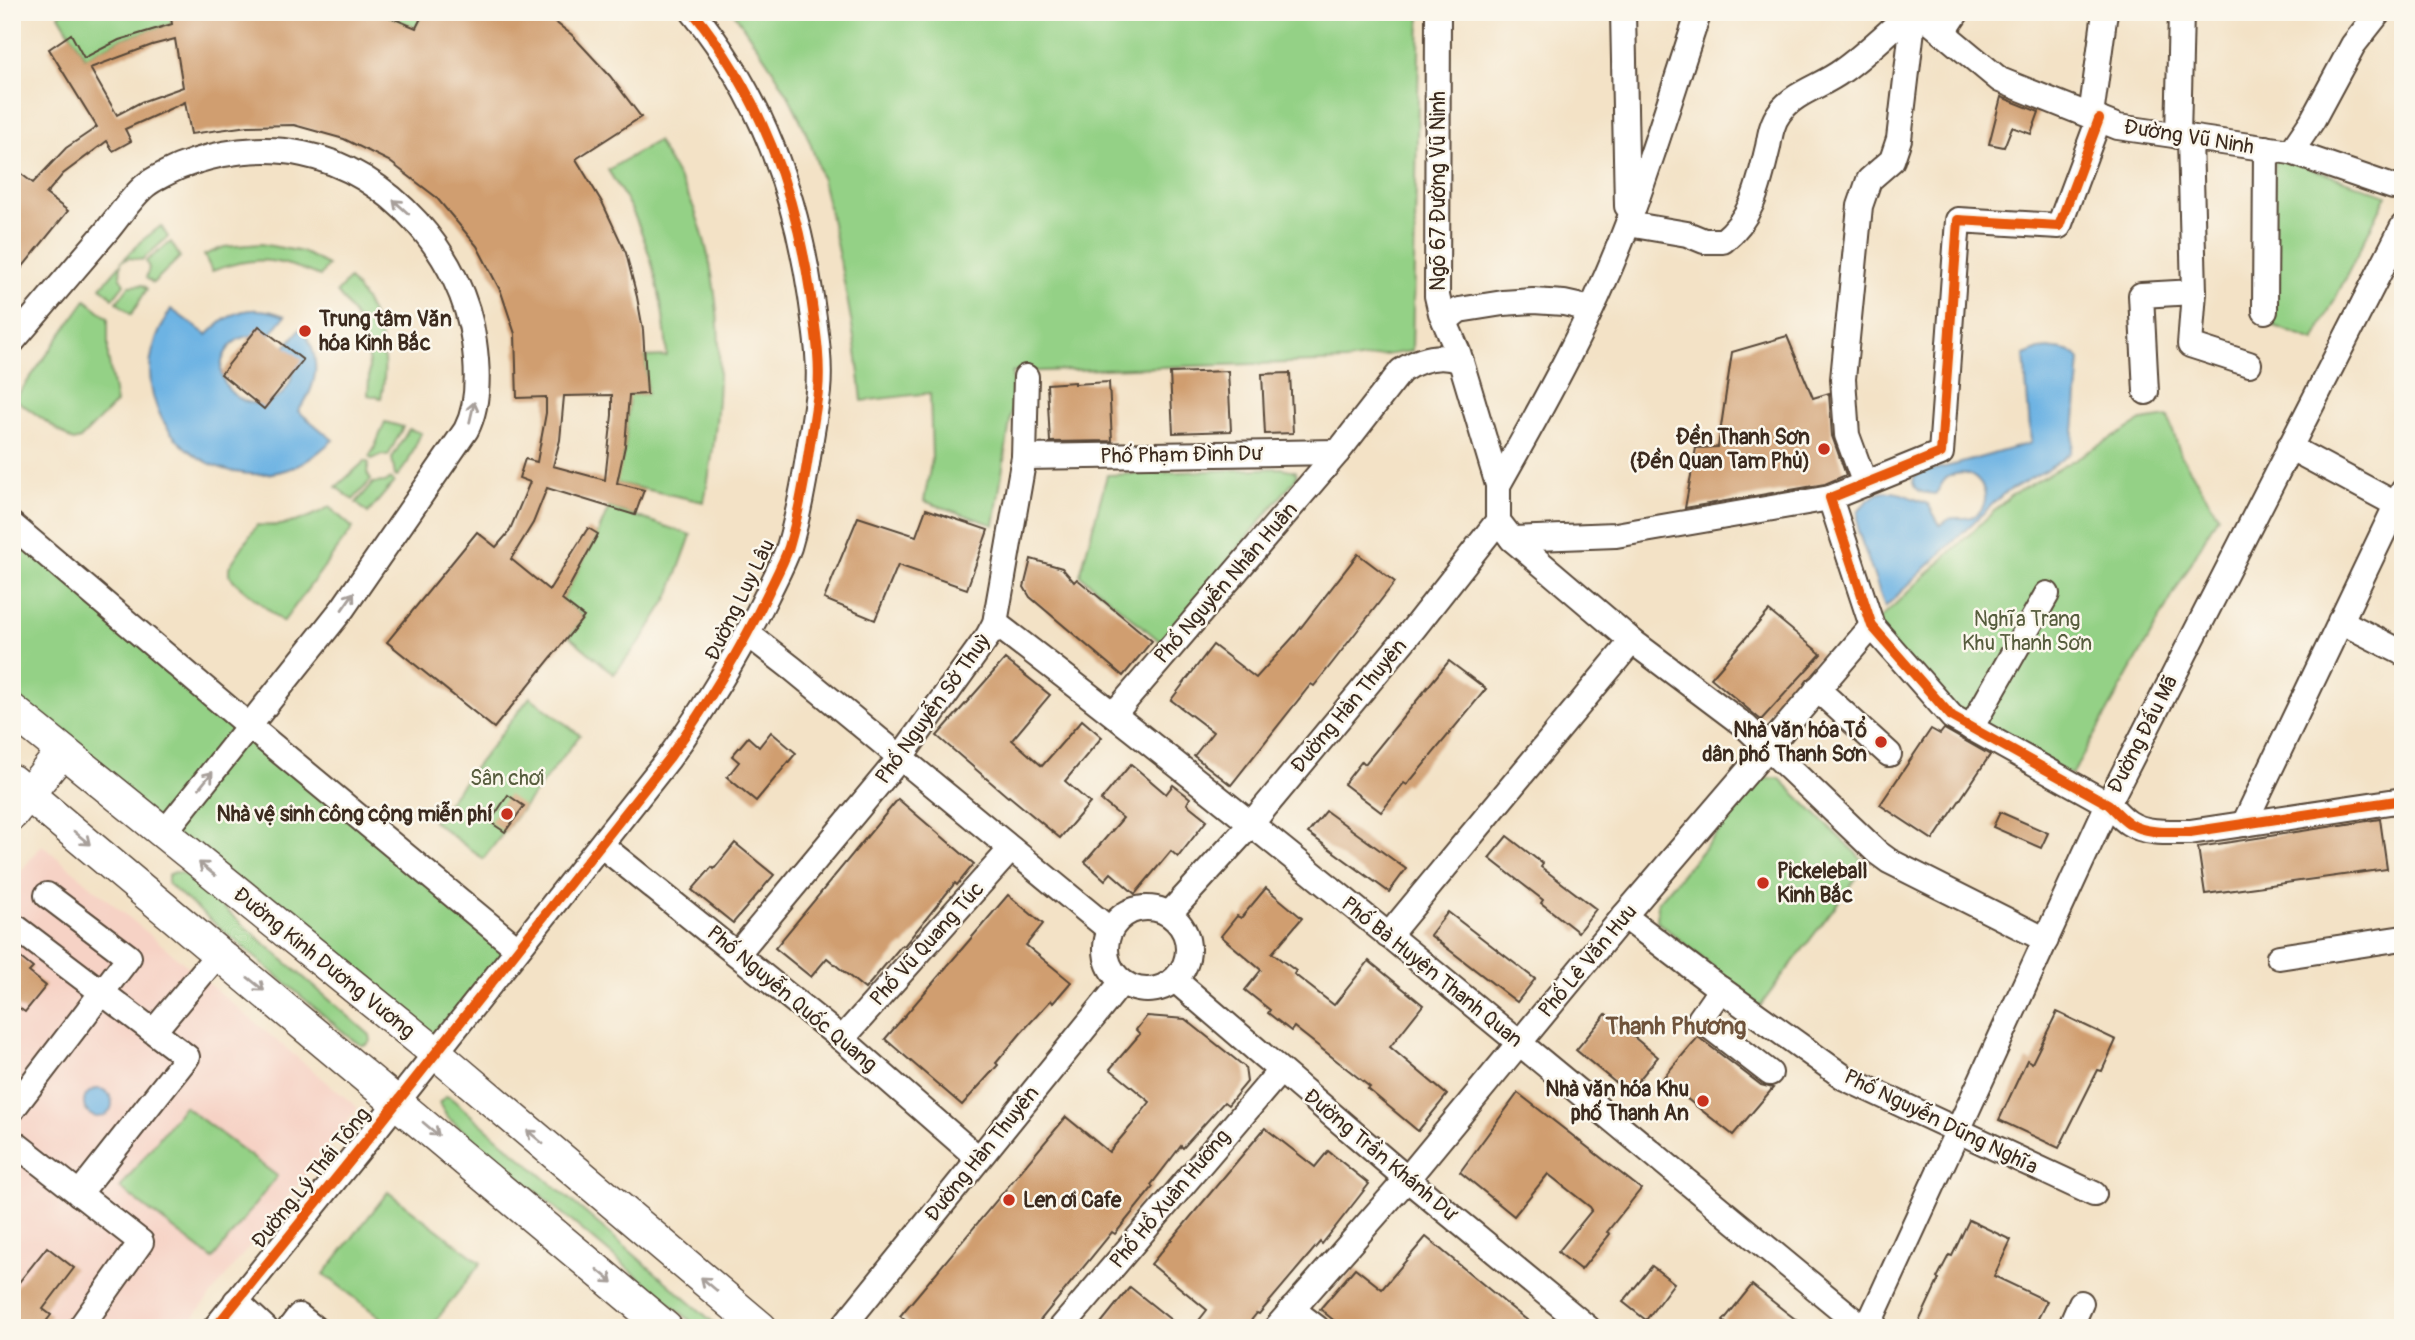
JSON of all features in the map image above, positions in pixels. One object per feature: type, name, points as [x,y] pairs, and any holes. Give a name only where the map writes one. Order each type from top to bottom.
[{"type":"main road","name":"Đường Kinh Dương Vương","points":[[12,710],[436,1053],[761,1328]]},
{"type":"main road","points":[[62,752],[18,797],[219,953],[666,1328]]},
{"type":"street","name":"Đường Luy Lâu","points":[[436,1053],[669,758],[705,708],[748,634],[788,550],[800,505],[818,391],[818,353],[806,263],[777,156],[754,104],[734,70],[692,12]]},
{"type":"street","name":"Ngõ 67 Đường Vũ Ninh","points":[[1438,12],[1438,305],[1461,361],[1498,485]]},
{"type":"street","points":[[1623,12],[1628,224]]},
{"type":"street","points":[[1699,12],[1628,224],[1591,309],[1538,415],[1498,485],[1505,530],[1632,640],[1745,726],[1889,861],[2046,940]]},
{"type":"street","points":[[1628,224],[1687,234],[1704,240],[1723,240],[1742,223],[1751,209],[1757,194],[1772,126],[1778,113],[1797,96],[1842,71],[1915,12]]},
{"type":"street","points":[[1865,484],[1847,435],[1843,379],[1860,206],[1869,180],[1892,160],[1899,139],[1915,12]]},
{"type":"street","name":"Đường Vũ Ninh","points":[[1915,12],[2000,80],[2118,127],[2291,152],[2393,187],[2403,187]]},
{"type":"street","points":[[1943,33],[1957,12]]},
{"type":"street","points":[[1505,530],[1616,535],[1830,498],[1941,453],[1958,220],[2059,226],[2095,118],[2105,12]]},
{"type":"street","points":[[2182,12],[2184,137],[2194,292],[2190,345],[2249,364]]},
{"type":"street","points":[[2291,152],[2312,121],[2353,45],[2379,12]]},
{"type":"street","points":[[2265,312],[2266,148]]},
{"type":"street","points":[[12,342],[145,185],[177,168],[241,151],[281,150],[305,154],[338,165],[396,201],[428,234],[452,270],[471,320],[477,369],[470,423],[344,608],[163,833]]},
{"type":"street","name":"Đường Đấu Mã","points":[[1865,1328],[2108,804],[2403,226]]},
{"type":"street","points":[[2146,392],[2141,295],[2194,292]]},
{"type":"street","points":[[1445,321],[1459,310],[1503,303],[1564,303],[1591,309]]},
{"type":"street","name":"Phố Nguyễn Nhân Huân","points":[[1114,714],[1338,452],[1401,371],[1419,361],[1429,359],[1452,358],[1461,361]]},
{"type":"street","name":"Phố Nguyễn Sở Thuỳ","points":[[738,953],[900,758],[981,647],[995,623],[1024,457],[1026,377]]},
{"type":"street","points":[[2244,824],[2400,501],[2289,447]]},
{"type":"street","name":"Phố Phạm Đình Dư","points":[[1024,457],[1338,452]]},
{"type":"street","points":[[1830,498],[1872,626],[1952,717],[2108,804],[2128,823],[2164,832],[2190,832],[2403,800]]},
{"type":"street","points":[[12,525],[517,948]]},
{"type":"street","name":"Đường Hàn Thuyên","points":[[1169,914],[1251,824],[1414,628],[1505,530]]},
{"type":"street","points":[[1971,728],[2047,594]]},
{"type":"street","points":[[2340,621],[2403,653]]},
{"type":"street","name":"Phố Bà Huyện Thanh Quan","points":[[995,623],[1251,824],[1865,1328]]},
{"type":"street","name":"Phố Lê Văn Hưu","points":[[1276,1328],[1407,1179],[1624,916],[1872,626]]},
{"type":"street","points":[[748,634],[1110,930]]},
{"type":"street","points":[[1388,936],[1632,640]]},
{"type":"street","points":[[1818,689],[1889,754]]},
{"type":"street","name":"Phố Nguyễn Quốc Quang","points":[[601,845],[842,1039],[978,1158]]},
{"type":"street","name":"Phố Vũ Quang Túc","points":[[842,1039],[1011,849]]},
{"type":"street","points":[[12,1110],[129,957],[47,895]]},
{"type":"street","points":[[1157,909],[1169,914],[1183,929],[1188,948],[1185,967],[1175,980],[1160,988],[1134,988],[1122,982],[1112,971],[1107,959],[1106,947],[1110,930],[1118,919],[1134,910],[1157,909]]},
{"type":"street","name":"Phố Nguyễn Dũng Nghĩa","points":[[1624,916],[1844,1078],[2094,1194]]},
{"type":"street","points":[[17,928],[187,1057],[79,1194]]},
{"type":"street","points":[[2279,957],[2403,938]]},
{"type":"street","points":[[154,1031],[219,953]]},
{"type":"street","name":"Đường Trần Khánh Dư","points":[[1175,980],[1407,1179],[1588,1328]]},
{"type":"street","name":"Đường Hàn Thuyên","points":[[842,1328],[1122,982]]},
{"type":"street","points":[[1721,989],[1700,1019],[1770,1073]]},
{"type":"street","name":"Đường Lý Thái Tông","points":[[215,1328],[436,1053]]},
{"type":"street","name":"Phố Hồ Xuân Hương","points":[[1061,1328],[1280,1071]]},
{"type":"street","points":[[12,1141],[141,1242],[80,1328]]},
{"type":"street","points":[[236,1301],[265,1328]]},
{"type":"street","points":[[2070,1328],[2081,1303]]},
{"type":"street","points":[[1292,1309],[1317,1328]]},
{"type":"street","points":[[290,1328],[299,1316],[314,1328]]},
{"type":"shaded area","points":[[42,845],[358,1108],[185,1328],[12,1328],[12,882]]},
{"type":"green space","points":[[63,12],[170,12],[172,24],[119,40],[85,58],[59,15]]},
{"type":"green space","points":[[378,12],[424,12],[416,28]]},
{"type":"green space","points":[[733,12],[1420,12],[1412,351],[1346,361],[1012,372],[1012,409],[994,525],[924,501],[932,458],[930,393],[862,401],[845,286],[816,161],[804,127],[789,98]]},
{"type":"green space","points":[[657,141],[695,211],[706,246],[718,319],[718,393],[704,502],[616,483],[625,446],[629,395],[647,394],[645,357],[667,356],[661,303],[648,250],[632,211],[608,170]]},
{"type":"green space","points":[[2275,156],[2387,195],[2314,341],[2269,324]]},
{"type":"green space","points":[[161,226],[168,237],[142,260],[123,260],[144,239]]},
{"type":"green space","points":[[171,242],[180,257],[153,283],[146,278],[149,268],[146,261]]},
{"type":"green space","points":[[261,244],[303,252],[328,265],[320,276],[291,265],[266,261],[241,262],[212,271],[204,255],[224,247]]},
{"type":"green space","points":[[121,264],[120,277],[124,284],[113,298],[101,287]]},
{"type":"green space","points":[[349,279],[368,305],[380,334],[384,366],[381,398],[368,395],[369,364],[365,339],[355,317],[337,292]]},
{"type":"green space","points":[[143,285],[147,289],[131,315],[117,302],[129,286]]},
{"type":"green space","points":[[86,300],[108,318],[108,357],[116,403],[80,439],[73,441],[15,399]]},
{"type":"green space","name":"Nghĩa Trang Khu Thanh Sơn","points":[[2168,417],[2181,455],[2218,515],[2072,775],[1952,717],[1872,626],[2010,496],[2142,421]]},
{"type":"green space","points":[[385,422],[403,427],[388,456],[381,455],[372,459],[369,457]]},
{"type":"green space","points":[[409,429],[421,433],[408,462],[397,477],[392,458]]},
{"type":"green space","points":[[365,461],[369,463],[367,473],[371,480],[353,500],[336,487]]},
{"type":"green space","points":[[1281,468],[1296,471],[1297,476],[1161,642],[1080,575],[1107,475]]},
{"type":"green space","points":[[391,479],[394,482],[368,513],[356,503],[373,483]]},
{"type":"green space","points":[[329,507],[353,528],[283,622],[235,582],[229,575],[229,567],[257,525],[294,522]]},
{"type":"green space","points":[[609,507],[691,535],[669,596],[643,638],[614,674],[569,636],[584,617],[562,600]]},
{"type":"green space","points":[[12,525],[517,948],[436,1053],[12,708]]},
{"type":"green space","name":"Sân chơi","points":[[530,697],[580,735],[483,859],[433,821]]},
{"type":"green space","name":"Pickeleball Kinh Bắc","points":[[1779,778],[1867,864],[1760,1006],[1657,921],[1658,902],[1763,779]]},
{"type":"green space","points":[[175,872],[188,877],[370,1035],[371,1041],[361,1045],[353,1040],[168,884],[168,875]]},
{"type":"green space","points":[[446,1096],[720,1328],[699,1328],[447,1117],[439,1103]]},
{"type":"green space","points":[[184,1106],[277,1176],[213,1259],[120,1188]]},
{"type":"green space","points":[[388,1192],[481,1263],[430,1328],[394,1328],[324,1274]]},
{"type":"water","points":[[171,309],[207,335],[225,320],[243,311],[262,310],[285,316],[269,336],[244,337],[234,342],[226,352],[221,366],[223,379],[229,390],[251,403],[276,399],[287,388],[293,371],[285,347],[301,328],[312,349],[315,370],[310,391],[298,411],[333,440],[299,465],[273,473],[247,474],[221,468],[198,457],[178,441],[163,420],[153,396],[150,369],[154,345]]},
{"type":"water","points":[[2048,348],[2070,352],[2080,360],[2070,453],[2053,466],[2003,494],[1885,607],[1858,531],[1858,511],[1875,495],[1891,492],[1928,504],[1940,525],[1949,519],[1976,515],[1985,499],[1984,491],[1974,478],[1967,474],[1948,477],[1935,494],[1919,491],[1913,483],[1914,477],[1923,472],[2031,443],[2024,355]]},
{"type":"water","points":[[98,1089],[108,1093],[112,1103],[108,1113],[98,1117],[88,1113],[84,1103],[88,1093]]},
{"type":"building","points":[[170,12],[378,12],[416,28],[424,12],[542,12],[572,35],[610,76],[641,117],[576,159],[603,204],[626,253],[637,297],[643,330],[647,394],[629,395],[625,446],[617,483],[644,490],[635,515],[547,488],[533,523],[511,559],[549,590],[588,528],[598,534],[562,600],[584,617],[494,728],[387,642],[477,532],[496,547],[509,532],[530,482],[519,478],[525,459],[537,462],[546,413],[546,397],[517,398],[515,334],[501,292],[477,246],[436,197],[389,161],[344,139],[294,125],[248,126],[191,134],[185,102],[125,129],[131,141],[113,151],[107,141],[63,174],[46,194],[68,211],[12,280],[12,167],[33,183],[66,148],[97,127],[49,49],[71,34],[84,58],[119,40],[172,24]],"holes":[[[175,39],[183,87],[141,102],[117,115],[90,68]],[[612,395],[605,480],[553,466],[560,440],[564,396]]]},
{"type":"building","points":[[2001,97],[2039,112],[2031,134],[2012,127],[2004,147],[1989,144]]},
{"type":"building","points":[[259,326],[303,360],[264,409],[221,374]]},
{"type":"building","name":"Đền Thanh Sơn (Đền Quan Tam Phủ)","points":[[1787,336],[1813,398],[1829,393],[1832,436],[1846,475],[1825,484],[1685,508],[1696,448],[1718,447],[1732,352]]},
{"type":"building","points":[[1228,371],[1231,431],[1173,433],[1170,373]]},
{"type":"building","points":[[1290,373],[1293,433],[1265,434],[1262,374]]},
{"type":"building","points":[[1109,382],[1112,441],[1050,442],[1047,384]]},
{"type":"building","points":[[926,509],[988,530],[967,589],[898,565],[875,620],[824,599],[858,517],[916,536]]},
{"type":"building","points":[[1358,554],[1395,582],[1314,686],[1311,684],[1231,785],[1194,756],[1213,732],[1171,700],[1213,645],[1256,678],[1295,635]]},
{"type":"building","points":[[1031,559],[1062,568],[1074,582],[1077,579],[1152,641],[1123,676],[1030,597],[1024,587]]},
{"type":"building","points":[[1769,611],[1821,654],[1761,720],[1711,678]]},
{"type":"building","points":[[1005,659],[1050,695],[1012,740],[1042,766],[1082,720],[1102,737],[1065,781],[1090,803],[1060,838],[937,736]]},
{"type":"building","points":[[1449,661],[1486,689],[1407,785],[1404,783],[1381,812],[1344,784],[1362,761],[1365,764]]},
{"type":"building","points":[[1931,729],[1940,734],[1944,729],[1990,755],[1933,840],[1880,805]]},
{"type":"building","points":[[771,732],[796,753],[756,801],[727,777],[739,762],[732,756],[748,737],[759,747]]},
{"type":"building","points":[[1131,764],[1166,794],[1173,785],[1190,798],[1187,804],[1207,820],[1178,857],[1171,851],[1135,894],[1111,873],[1105,880],[1085,862],[1123,818],[1101,800]]},
{"type":"building","name":"Nhà vệ sinh công cộng miễn phí","points":[[508,795],[524,806],[505,832],[490,822]]},
{"type":"building","points":[[898,799],[974,864],[865,989],[827,958],[811,977],[775,948]]},
{"type":"building","points":[[1326,811],[1406,869],[1389,892],[1308,833]]},
{"type":"building","points":[[2000,812],[2048,833],[2041,848],[1993,827]]},
{"type":"building","points":[[2380,819],[2387,869],[2205,894],[2198,847]]},
{"type":"building","points":[[1507,836],[1543,864],[1541,867],[1596,909],[1578,932],[1541,903],[1543,900],[1489,858]]},
{"type":"building","points":[[735,843],[774,875],[733,923],[692,890]]},
{"type":"building","points":[[1266,888],[1302,918],[1272,953],[1334,1005],[1369,961],[1423,1005],[1390,1047],[1447,1095],[1418,1131],[1368,1089],[1370,1087],[1294,1027],[1291,1031],[1245,990],[1261,970],[1221,936],[1237,916],[1241,918]]},
{"type":"building","points":[[1008,895],[1043,924],[1026,945],[1071,982],[1021,1033],[996,1063],[998,1065],[962,1105],[885,1039]]},
{"type":"building","points":[[1448,912],[1535,979],[1517,1002],[1430,935]]},
{"type":"building","points":[[12,951],[33,968],[29,972],[46,986],[25,1012],[12,1003]]},
{"type":"building","points":[[2057,1012],[2116,1040],[2059,1148],[1999,1120],[2027,1060],[2032,1063]]},
{"type":"building","points":[[1606,1014],[1658,1057],[1628,1093],[1576,1050]]},
{"type":"building","points":[[1147,1016],[1185,1019],[1245,1067],[1247,1082],[1228,1105],[1224,1102],[1183,1148],[1181,1146],[1151,1185],[1153,1187],[1115,1234],[1112,1232],[1034,1328],[914,1328],[900,1316],[1066,1117],[1109,1152],[1150,1102],[1110,1069],[1140,1034],[1136,1030]]},
{"type":"building","points":[[1698,1037],[1761,1085],[1773,1088],[1733,1135],[1662,1079]]},
{"type":"building","points":[[1518,1093],[1641,1189],[1581,1270],[1558,1252],[1592,1210],[1590,1207],[1548,1174],[1514,1216],[1460,1172]]},
{"type":"building","points":[[1265,1128],[1315,1167],[1328,1151],[1369,1184],[1322,1244],[1320,1242],[1245,1328],[1193,1328],[1207,1310],[1151,1264]]},
{"type":"building","points":[[1969,1220],[2011,1240],[1994,1276],[2047,1301],[2033,1328],[1916,1328],[1939,1279],[1937,1278],[1949,1255],[1952,1256]]},
{"type":"building","points":[[1426,1237],[1537,1328],[1343,1328],[1320,1309],[1355,1268],[1382,1289]]},
{"type":"building","points":[[47,1247],[74,1268],[43,1309],[51,1315],[41,1328],[12,1328],[12,1291]]},
{"type":"building","points":[[1652,1266],[1674,1283],[1646,1320],[1623,1302]]},
{"type":"building","points":[[1752,1285],[1807,1328],[1732,1328],[1723,1321]]},
{"type":"building","points":[[1130,1287],[1181,1328],[1097,1328]]},
{"type":"cycle path","points":[[215,1328],[669,758],[733,658],[789,547],[804,483],[819,379],[816,332],[804,257],[785,182],[772,146],[738,77],[693,12]]},
{"type":"cycle path","points":[[2099,119],[2059,226],[1958,220],[1941,453],[1830,498],[1872,626],[1952,717],[2108,804],[2135,827],[2159,832],[2190,832],[2403,800]]},
{"type":"place","name":"Trung tâm Văn hóa Kinh Bắc","points":[[305,331]]},
{"type":"place","name":"Đền Thanh Sơn (Đền Quan Tam Phủ)","points":[[1824,449]]},
{"type":"place","name":"Nhà văn hóa Tổ dân phố Thanh Sơn","points":[[1881,742]]},
{"type":"place","name":"Nhà vệ sinh công cộng miễn phí","points":[[507,814]]},
{"type":"place","name":"Pickeleball Kinh Bắc","points":[[1763,883]]},
{"type":"place","name":"Nhà văn hóa Khu phố Thanh An","points":[[1703,1101]]},
{"type":"place","name":"Len ơi Cafe","points":[[1009,1200]]},
{"type":"district","name":"Thanh Phương","points":[[1676,1026]]}]
